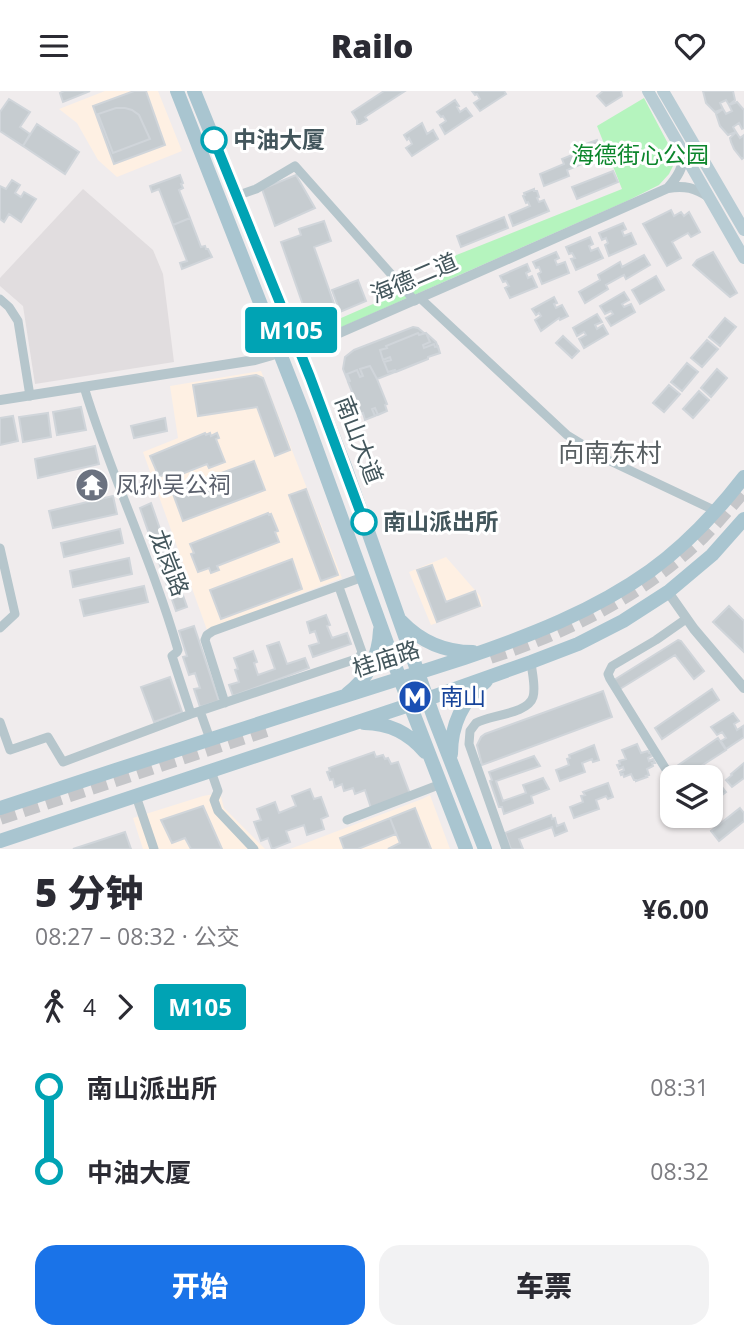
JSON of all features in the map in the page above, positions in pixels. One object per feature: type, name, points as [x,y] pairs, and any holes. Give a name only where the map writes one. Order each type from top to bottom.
[{"type":"main road","name":"南山大道","points":[[177,91],[303,412],[409,704],[466,849]]},
{"type":"main road","name":"南山大道","points":[[194,91],[346,469],[427,699],[485,849]]},
{"type":"main road","points":[[648,91],[744,258]]},
{"type":"main road","points":[[663,91],[744,230]]},
{"type":"main road","name":"桂庙路","points":[[0,808],[482,652],[563,621],[625,587],[667,558],[698,530],[744,477]]},
{"type":"main road","points":[[0,841],[427,699],[602,633],[668,592],[712,555],[744,519]]},
{"type":"main road","points":[[398,617],[411,630],[435,645],[463,652],[482,652]]},
{"type":"main road","points":[[343,697],[372,666],[380,642],[380,626]]},
{"type":"main road","points":[[452,763],[451,742],[459,713],[477,688],[493,676]]},
{"type":"main road","points":[[349,725],[375,723],[400,731],[421,747],[435,769]]},
{"type":"street","points":[[668,187],[683,167],[684,153]]},
{"type":"street","points":[[236,197],[256,189],[295,166],[418,299],[567,435],[608,460],[716,511]]},
{"type":"street","name":"海德二道","points":[[0,400],[255,360],[321,341],[668,187]]},
{"type":"street","points":[[668,187],[691,187],[709,197]]},
{"type":"street","points":[[0,299],[13,311],[18,321],[30,396]]},
{"type":"street","name":"龙岗路","points":[[84,387],[165,605],[178,649],[172,656],[210,739]]},
{"type":"street","points":[[0,548],[15,614],[0,628]]},
{"type":"street","points":[[225,703],[205,641],[207,635],[363,577]]},
{"type":"street","points":[[0,722],[10,750],[48,737],[63,762],[359,657],[362,652],[339,587]]},
{"type":"street","points":[[668,592],[686,619],[744,688]]},
{"type":"street","points":[[663,765],[610,680],[608,671],[686,619]]},
{"type":"street","points":[[506,849],[478,772],[469,737],[472,726],[476,723],[522,709],[531,702],[531,662]]},
{"type":"street","points":[[212,771],[218,791],[214,800],[218,811],[254,849]]},
{"type":"street","points":[[347,820],[441,784]]},
{"type":"street","points":[[136,796],[154,849]]},
{"type":"shaded area","name":"中油大厦","points":[[105,91],[158,91],[182,151],[117,177],[98,160],[77,123],[59,109]]},
{"type":"shaded area","points":[[83,189],[153,250],[163,274],[174,362],[35,384],[23,306],[0,286],[0,278]]},
{"type":"shaded area","points":[[261,371],[342,578],[207,630],[143,452],[178,438],[170,386]]},
{"type":"shaded area","points":[[446,557],[480,596],[483,606],[431,625],[409,572]]},
{"type":"shaded area","points":[[220,793],[224,808],[265,849],[143,849],[133,818]]},
{"type":"shaded area","points":[[430,795],[450,849],[290,849],[422,799]]},
{"type":"green space","name":"海德街心公园","points":[[644,98],[673,153],[673,166],[659,185],[317,338],[316,329],[453,269],[449,258],[622,189],[597,126]]},
{"type":"building","points":[[90,91],[63,102],[60,93]]},
{"type":"building","points":[[134,91],[146,91],[165,145],[114,164],[93,106]]},
{"type":"building","points":[[384,91],[405,91],[365,117],[367,120],[357,124],[352,112]]},
{"type":"building","points":[[472,91],[504,91],[506,94],[480,111],[474,103],[480,99]]},
{"type":"building","points":[[603,91],[621,91],[622,96],[606,106],[597,96]]},
{"type":"building","points":[[703,91],[733,91],[735,100],[729,105],[726,100],[720,103],[723,109],[715,112],[706,103]]},
{"type":"building","points":[[9,99],[30,112],[20,127],[30,134],[23,146],[0,131],[0,112]]},
{"type":"building","points":[[455,100],[460,112],[466,108],[472,116],[445,134],[440,125],[446,121],[437,112]]},
{"type":"building","points":[[737,102],[744,110],[744,128],[742,129],[739,123],[733,127],[736,132],[728,135],[720,126],[716,114],[723,109],[726,114],[732,111],[729,105]]},
{"type":"building","points":[[116,108],[132,110],[139,115],[150,139],[113,153],[98,114]]},
{"type":"building","points":[[422,123],[427,134],[433,130],[438,139],[412,156],[406,148],[412,144],[404,135]]},
{"type":"building","points":[[37,124],[79,152],[65,174],[23,146]]},
{"type":"building","points":[[736,132],[740,138],[744,135],[742,159],[730,138]]},
{"type":"building","points":[[597,140],[602,152],[585,158],[587,162],[567,170],[569,176],[544,186],[540,174],[564,164],[562,159],[582,151],[580,146]]},
{"type":"building","points":[[613,171],[618,182],[577,199],[572,187]]},
{"type":"building","points":[[180,175],[183,188],[179,190],[190,218],[173,225],[159,189],[152,192],[150,186]]},
{"type":"building","points":[[296,175],[315,208],[275,226],[262,189]]},
{"type":"building","points":[[12,180],[20,185],[15,193],[21,197],[24,192],[36,199],[21,222],[9,214],[4,222],[0,219],[0,186],[6,189]]},
{"type":"building","points":[[534,189],[539,202],[544,200],[549,211],[513,226],[509,215],[530,206],[523,196]]},
{"type":"building","points":[[671,210],[674,216],[681,212],[684,216],[689,212],[700,232],[691,237],[688,233],[672,242],[681,258],[667,266],[643,224]]},
{"type":"building","points":[[504,217],[508,228],[461,247],[457,236]]},
{"type":"building","points":[[190,218],[201,247],[205,246],[212,257],[182,269],[180,263],[187,261],[173,225]]},
{"type":"building","points":[[324,221],[331,241],[314,247],[338,315],[310,325],[281,242],[301,235],[299,229]]},
{"type":"building","points":[[623,223],[626,229],[622,231],[624,236],[631,233],[636,244],[609,256],[605,245],[608,243],[606,238],[602,240],[599,233]]},
{"type":"building","points":[[590,237],[593,244],[589,246],[591,251],[598,248],[603,258],[576,270],[571,259],[575,258],[572,253],[569,254],[566,247]]},
{"type":"building","points":[[556,252],[559,258],[555,260],[557,265],[565,262],[569,273],[542,284],[538,274],[541,272],[539,267],[536,268],[533,262]]},
{"type":"building","points":[[713,252],[737,293],[730,297],[693,265]]},
{"type":"building","points":[[644,255],[650,265],[626,279],[624,275],[606,285],[608,289],[585,303],[579,292],[600,280],[598,275],[620,262],[622,267]]},
{"type":"building","points":[[527,264],[530,271],[526,273],[528,278],[532,276],[537,287],[510,298],[505,288],[509,286],[500,276]]},
{"type":"building","points":[[656,276],[664,290],[640,304],[632,290]]},
{"type":"building","points":[[358,280],[366,301],[340,312],[332,290]]},
{"type":"building","points":[[624,292],[629,300],[622,304],[624,307],[631,304],[635,312],[611,326],[606,318],[613,314],[611,311],[605,314],[600,306]]},
{"type":"building","points":[[554,297],[556,308],[562,305],[568,316],[560,320],[559,318],[541,331],[535,320],[541,316],[539,313],[536,315],[532,309]]},
{"type":"building","points":[[597,314],[602,322],[595,325],[597,329],[603,325],[608,334],[584,348],[579,339],[586,335],[584,332],[577,336],[573,328]]},
{"type":"building","points":[[725,318],[736,327],[720,346],[709,337]]},
{"type":"building","points":[[413,327],[436,342],[440,353],[377,379],[387,411],[365,420],[343,369],[345,357],[354,350]]},
{"type":"building","points":[[418,333],[426,333],[430,342],[423,345],[424,348],[434,344],[435,347],[438,346],[440,353],[396,372],[388,372],[384,362],[391,360],[390,357],[383,360],[380,350]]},
{"type":"building","points":[[563,336],[579,351],[572,358],[556,343]]},
{"type":"building","points":[[707,340],[718,349],[702,367],[691,358]]},
{"type":"building","points":[[687,363],[698,372],[682,391],[671,382]]},
{"type":"building","points":[[370,366],[387,404],[387,411],[378,415],[375,408],[372,409],[375,416],[365,420],[347,374],[357,370],[360,377],[363,376],[360,369]]},
{"type":"building","points":[[717,369],[727,378],[711,397],[701,388]]},
{"type":"building","points":[[256,375],[263,378],[290,450],[275,456],[257,407],[198,416],[193,385]]},
{"type":"building","points":[[669,385],[680,394],[664,412],[653,403]]},
{"type":"building","points":[[699,391],[709,400],[693,418],[683,409]]},
{"type":"building","points":[[81,407],[86,430],[57,435],[53,412]]},
{"type":"building","points":[[48,413],[51,437],[23,442],[19,417]]},
{"type":"building","points":[[13,416],[18,441],[0,445],[0,418]]},
{"type":"building","points":[[165,418],[167,431],[134,438],[131,426]]},
{"type":"building","points":[[210,433],[211,436],[217,433],[219,438],[216,439],[225,462],[209,468],[207,464],[174,477],[176,480],[168,483],[163,475],[159,477],[150,456]]},
{"type":"building","points":[[95,446],[99,464],[38,478],[35,459]]},
{"type":"building","points":[[254,461],[265,490],[183,521],[172,491]]},
{"type":"building","name":"凤孙吴公祠","points":[[103,475],[106,491],[80,495],[77,478]]},
{"type":"building","points":[[306,489],[338,575],[321,581],[289,495]]},
{"type":"building","points":[[113,496],[117,514],[53,528],[49,511]]},
{"type":"building","points":[[151,503],[187,607],[176,611],[140,508]]},
{"type":"building","points":[[271,514],[278,531],[275,532],[279,542],[217,566],[219,570],[211,573],[209,568],[198,572],[190,544]]},
{"type":"building","points":[[120,529],[123,543],[64,557],[61,543]]},
{"type":"building","points":[[129,558],[132,574],[73,587],[70,571]]},
{"type":"building","points":[[292,559],[302,589],[221,619],[210,590]]},
{"type":"building","points":[[432,565],[446,602],[475,591],[480,606],[437,622],[417,570]]},
{"type":"building","points":[[144,586],[148,602],[84,616],[80,600]]},
{"type":"building","points":[[729,606],[744,621],[744,652],[713,622]]},
{"type":"building","points":[[326,615],[332,638],[347,633],[351,644],[313,657],[309,646],[319,643],[315,631],[310,633],[307,622]]},
{"type":"building","points":[[194,626],[219,701],[200,707],[194,689],[200,688],[195,673],[189,675],[183,657],[187,656],[179,631]]},
{"type":"building","points":[[678,640],[704,671],[694,679],[675,655],[620,689],[614,680]]},
{"type":"building","points":[[279,642],[287,664],[305,658],[309,668],[233,696],[229,685],[239,682],[234,658],[253,651],[258,675],[275,669],[267,646]]},
{"type":"building","points":[[170,677],[182,712],[154,722],[141,687]]},
{"type":"building","points":[[712,689],[719,700],[662,739],[655,728]]},
{"type":"building","points":[[603,691],[612,717],[482,765],[477,745],[485,734]]},
{"type":"building","points":[[733,713],[739,721],[734,724],[737,730],[743,726],[744,737],[726,749],[721,741],[726,738],[722,732],[717,735],[711,727]]},
{"type":"building","points":[[718,738],[726,750],[703,765],[678,765]]},
{"type":"building","points":[[637,744],[641,753],[651,753],[649,761],[653,759],[655,763],[647,769],[647,777],[636,781],[631,774],[624,777],[621,775],[623,767],[619,769],[617,765],[620,764],[619,761],[626,759],[622,750]]},
{"type":"building","points":[[594,745],[599,760],[593,762],[592,759],[582,763],[585,772],[560,781],[556,770],[569,765],[569,755]]},
{"type":"building","points":[[374,752],[376,757],[383,755],[385,759],[388,758],[391,764],[398,762],[410,794],[371,808],[365,790],[355,794],[353,788],[344,791],[342,784],[335,787],[327,772],[330,771],[329,768]]},
{"type":"building","points":[[534,756],[540,766],[496,781],[503,801],[526,793],[523,785],[543,778],[549,789],[531,796],[533,803],[504,814],[502,807],[499,807],[489,772]]},
{"type":"building","points":[[744,763],[744,778],[732,787],[726,780]]},
{"type":"building","points":[[608,783],[613,797],[608,799],[606,796],[596,800],[599,809],[574,818],[570,807],[583,802],[583,792]]},
{"type":"building","points":[[310,789],[314,799],[321,797],[328,816],[321,819],[324,829],[307,835],[304,825],[286,831],[290,842],[272,849],[268,838],[261,841],[254,822],[261,820],[257,809],[275,802],[279,813],[296,806],[292,796]]},
{"type":"building","points":[[203,806],[222,849],[191,849],[185,838],[172,843],[161,820]]},
{"type":"building","points":[[415,808],[431,849],[388,849],[400,843],[390,818]]},
{"type":"building","points":[[740,808],[744,813],[744,821],[719,841],[711,831],[723,828],[723,821]]},
{"type":"building","points":[[551,815],[557,826],[564,823],[567,831],[555,836],[552,827],[519,839],[523,849],[511,849],[505,833]]},
{"type":"building","points":[[390,818],[396,834],[358,849],[344,849],[340,838]]},
{"type":"building","points":[[125,832],[131,849],[73,849]]},
{"type":"tunnel","points":[[490,656],[547,635],[602,609],[654,576],[701,537],[744,489]]},
{"type":"tunnel","points":[[0,817],[266,729]]},
{"type":"bus line","name":"M105","points":[[214,140],[310,377],[364,522]]},
{"type":"place","name":"中油大厦","points":[[214,140]]},
{"type":"place","name":"凤孙吴公祠","points":[[92,485]]},
{"type":"place","name":"南山派出所","points":[[364,522]]},
{"type":"place","name":"南山","points":[[415,697]]},
{"type":"district","name":"向南东村","points":[[610,453]]}]
